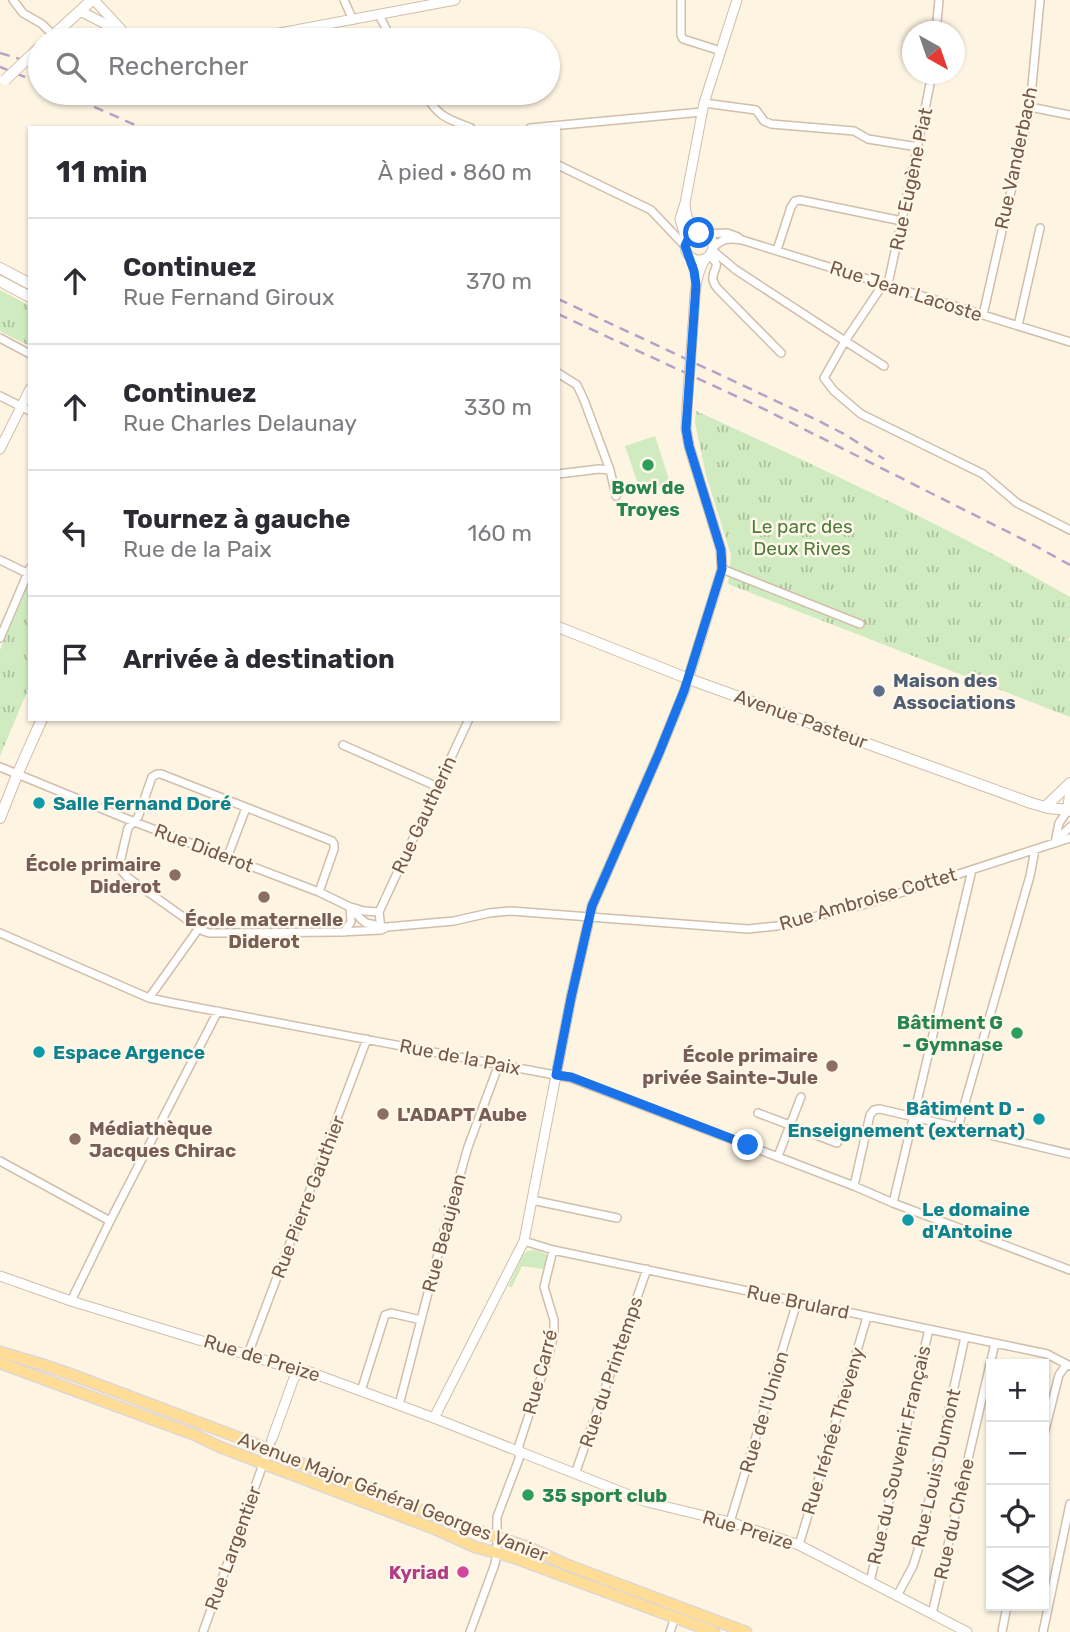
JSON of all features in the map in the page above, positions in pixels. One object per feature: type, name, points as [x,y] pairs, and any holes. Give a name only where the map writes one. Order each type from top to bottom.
[{"type":"main road","points":[[62,28],[93,0]]},
{"type":"main road","points":[[3,83],[28,59]]},
{"type":"main road","points":[[0,268],[28,283]]},
{"type":"main road","points":[[0,281],[28,296]]},
{"type":"main road","name":"Avenue Pasteur","points":[[560,628],[689,678],[1045,807],[1070,810]]},
{"type":"main road","points":[[0,818],[41,721]]},
{"type":"main road","points":[[1045,807],[1070,783]]},
{"type":"main road","points":[[1070,793],[1070,810]]},
{"type":"main road","name":"Avenue Major Général Georges Vanier","points":[[0,1352],[270,1444],[284,1457],[346,1483],[536,1550],[565,1564],[746,1632]]},
{"type":"main road","points":[[0,1363],[195,1435],[475,1547],[512,1557],[714,1632]]},
{"type":"street","points":[[13,0],[23,13],[45,28]]},
{"type":"street","points":[[93,0],[122,28]]},
{"type":"street","points":[[344,0],[353,20]]},
{"type":"street","points":[[309,28],[455,0]]},
{"type":"street","points":[[681,0],[683,39],[721,51]]},
{"type":"street","points":[[696,285],[680,219],[703,107],[737,0]]},
{"type":"street","points":[[937,21],[939,0]]},
{"type":"street","name":"Rue Vanderbach","points":[[983,315],[1030,107],[1040,0]]},
{"type":"street","points":[[80,11],[113,28]]},
{"type":"street","points":[[379,15],[386,28]]},
{"type":"street","name":"Rue Eugène Piat","points":[[886,284],[930,84]]},
{"type":"street","points":[[432,105],[441,115],[466,126]]},
{"type":"street","points":[[546,126],[703,107],[756,110],[764,121],[771,124],[854,131],[868,139],[918,147]]},
{"type":"street","points":[[1030,107],[1070,115]]},
{"type":"street","points":[[560,166],[651,210],[686,243]]},
{"type":"street","points":[[777,250],[795,201],[902,221]]},
{"type":"street","points":[[434,1418],[524,1241],[589,917],[689,678],[722,569],[721,550],[686,429],[696,285],[700,268],[710,253],[711,239],[690,223],[685,203]]},
{"type":"street","points":[[1018,326],[1040,228]]},
{"type":"street","points":[[686,243],[692,234],[702,233]]},
{"type":"street","name":"Rue Jean Lacoste","points":[[702,233],[727,233],[742,240]]},
{"type":"street","name":"Rue Jean Lacoste","points":[[710,253],[721,240],[742,240],[1070,342]]},
{"type":"street","points":[[689,256],[697,260],[710,253]]},
{"type":"street","points":[[710,253],[884,366]]},
{"type":"street","points":[[710,253],[717,265],[714,283],[781,353]]},
{"type":"street","points":[[886,284],[845,341],[824,378],[861,414],[983,474],[1017,503],[1070,530]]},
{"type":"street","points":[[0,338],[28,353]]},
{"type":"street","points":[[560,374],[577,385],[584,400],[610,470],[616,496]]},
{"type":"street","points":[[0,396],[25,408],[0,449]]},
{"type":"street","points":[[560,474],[610,470]]},
{"type":"street","points":[[0,560],[28,571]]},
{"type":"street","points":[[722,569],[860,624]]},
{"type":"street","points":[[0,638],[28,573]]},
{"type":"street","name":"Rue Gautherin","points":[[383,928],[379,912],[468,721]]},
{"type":"street","points":[[343,745],[438,787]]},
{"type":"street","name":"Rue Diderot","points":[[0,768],[319,892],[350,907],[366,923],[383,928]]},
{"type":"street","points":[[132,821],[138,817],[152,777],[157,774],[332,841],[334,849],[319,892]]},
{"type":"street","points":[[227,858],[246,808]]},
{"type":"street","points":[[1055,843],[1059,823],[1070,810]]},
{"type":"street","name":"Rue Ambroise Cottet","points":[[132,821],[120,862],[121,870],[127,877],[209,933],[344,932],[454,921],[511,911],[748,929],[777,926],[866,904],[1070,838]]},
{"type":"street","points":[[1055,843],[1070,827]]},
{"type":"street","points":[[958,1127],[1030,876],[1035,850]]},
{"type":"street","points":[[893,1203],[972,870]]},
{"type":"street","points":[[344,932],[351,922],[350,907],[379,912]]},
{"type":"street","points":[[149,998],[199,928]]},
{"type":"street","name":"Rue de la Paix","points":[[0,933],[149,998],[571,1077],[1070,1270]]},
{"type":"street","points":[[71,1301],[218,1012]]},
{"type":"street","name":"Rue Pierre Gauthier","points":[[248,1354],[367,1040]]},
{"type":"street","name":"Rue Beaujean","points":[[399,1405],[468,1147],[499,1064]]},
{"type":"street","points":[[778,1156],[801,1097]]},
{"type":"street","points":[[854,1186],[870,1115],[874,1110],[880,1109],[1070,1154]]},
{"type":"street","points":[[758,1113],[836,1143]]},
{"type":"street","points":[[0,1161],[110,1221]]},
{"type":"street","points":[[532,1200],[617,1219]]},
{"type":"street","name":"Rue Brulard","points":[[524,1241],[553,1250],[1047,1354],[1068,1365]]},
{"type":"street","name":"Rue Carré","points":[[497,1553],[497,1517],[519,1459],[519,1445],[552,1342],[554,1320],[544,1287],[553,1250]]},
{"type":"street","name":"Rue du Printemps","points":[[575,1474],[647,1269]]},
{"type":"street","name":"Rue de Preize","points":[[0,1276],[71,1301],[307,1371],[519,1453]]},
{"type":"street","name":"Rue de l'Union","points":[[730,1522],[797,1301]]},
{"type":"street","points":[[361,1391],[384,1315],[391,1313],[421,1320]]},
{"type":"street","name":"Rue Irénée Theveny","points":[[799,1545],[867,1317]]},
{"type":"street","name":"Rue du Souvenir Français","points":[[870,1581],[929,1329]]},
{"type":"street","name":"Rue Louis Dumont","points":[[897,1596],[918,1550],[965,1337]]},
{"type":"street","name":"Rue du Chêne","points":[[932,1614],[995,1343]]},
{"type":"street","points":[[1047,1422],[1059,1375],[1068,1365]]},
{"type":"street","points":[[270,1444],[300,1371]]},
{"type":"street","name":"Rue Largentier","points":[[203,1632],[270,1444]]},
{"type":"street","name":"Rue Preize","points":[[519,1453],[647,1502],[730,1522],[799,1545],[967,1632]]},
{"type":"street","points":[[1043,1632],[1070,1504]]},
{"type":"street","points":[[470,1632],[497,1553]]},
{"type":"street","points":[[1002,1632],[1006,1611]]},
{"type":"street","points":[[670,1632],[675,1617]]},
{"type":"green space","points":[[0,290],[28,305],[28,345],[0,331]]},
{"type":"green space","name":"Le parc des Deux Rives","points":[[696,411],[932,523],[1070,597],[1070,717],[728,584],[731,555],[706,475],[695,423]]},
{"type":"green space","name":"Bowl de Troyes","points":[[655,436],[670,483],[641,493],[625,446]]},
{"type":"green space","points":[[28,586],[28,690],[0,756],[0,650]]},
{"type":"green space","points":[[535,1250],[547,1256],[544,1269],[522,1266],[512,1287],[508,1287],[523,1255],[527,1251]]},
{"type":"railway","points":[[0,53],[28,61]]},
{"type":"railway","points":[[0,67],[28,78]]},
{"type":"railway","points":[[90,105],[137,126]]},
{"type":"railway","points":[[560,300],[819,421],[884,459]]},
{"type":"railway","points":[[560,315],[764,409],[1070,565]]},
{"type":"place","name":"Bowl de Troyes","points":[[648,465]]},
{"type":"place","name":"Maison des Associations","points":[[879,691]]},
{"type":"place","name":"Salle Fernand Doré","points":[[39,803]]},
{"type":"place","name":"École primaire Diderot","points":[[175,875]]},
{"type":"place","name":"École maternelle Diderot","points":[[264,897]]},
{"type":"place","name":"Bâtiment G - Gymnase","points":[[1017,1033]]},
{"type":"place","name":"Espace Argence","points":[[39,1052]]},
{"type":"place","name":"École primaire privée Sainte-Jule","points":[[832,1066]]},
{"type":"place","name":"L'ADAPT Aube","points":[[383,1114]]},
{"type":"place","name":"Bâtiment D - Enseignement (externat)","points":[[1039,1119]]},
{"type":"place","name":"Médiathèque Jacques Chirac","points":[[75,1139]]},
{"type":"place","name":"Le domaine d'Antoine","points":[[908,1220]]},
{"type":"place","name":"35 sport club","points":[[528,1495]]},
{"type":"place","name":"Kyriad","points":[[463,1572]]},
{"type":"route","points":[[699,233],[689,237],[685,246],[696,285],[686,429],[721,550],[722,569],[684,691],[592,906],[556,1075],[571,1077],[748,1145]]}]
